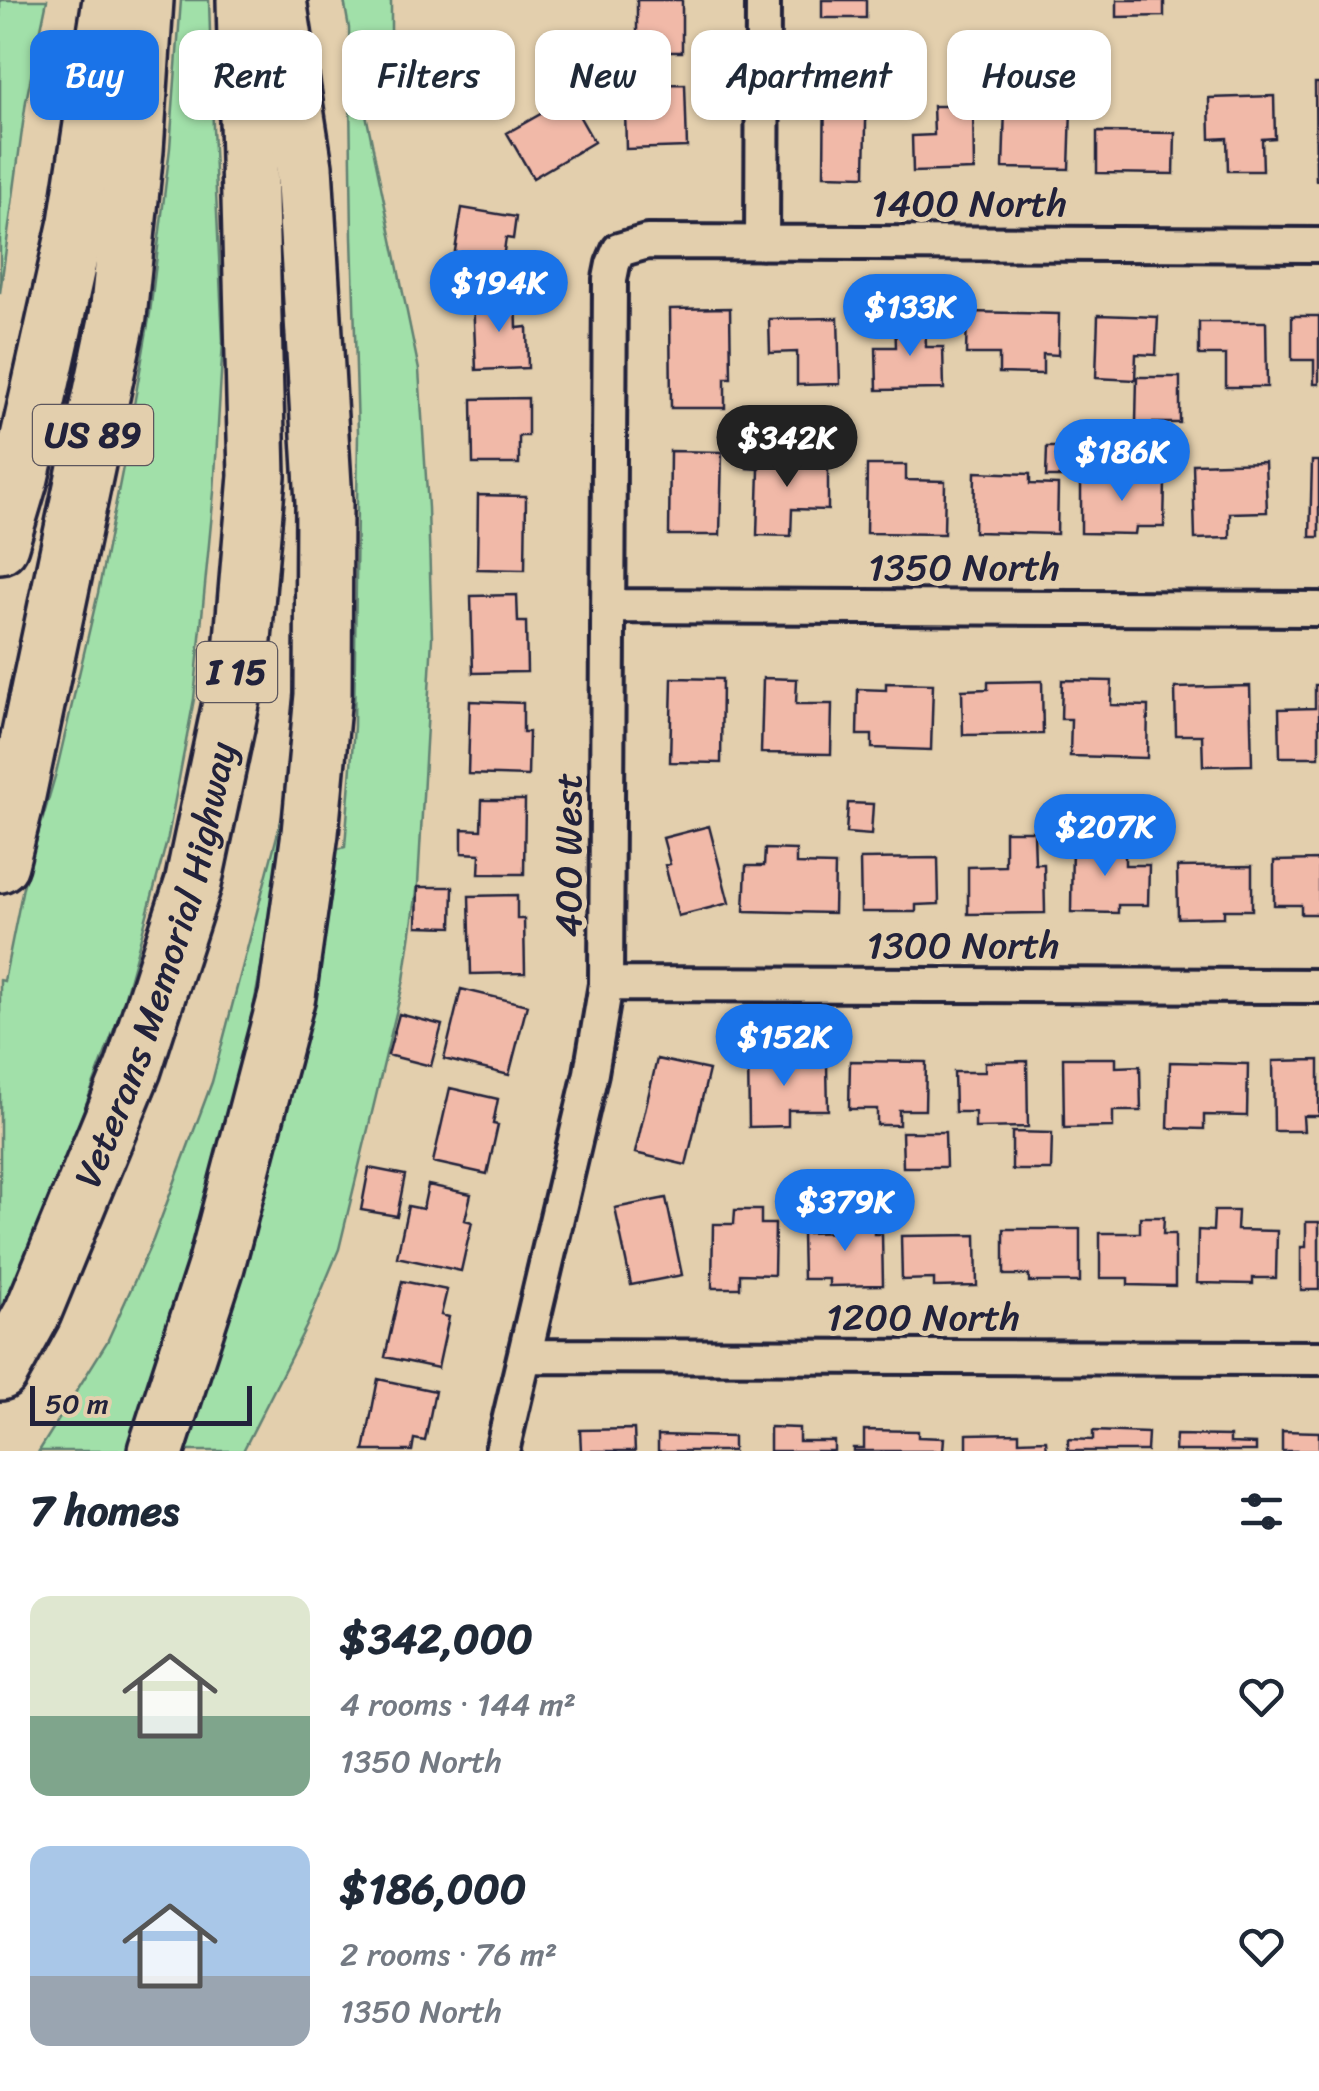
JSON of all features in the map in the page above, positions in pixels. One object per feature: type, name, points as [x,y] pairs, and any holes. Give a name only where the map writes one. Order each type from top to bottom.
[{"type":"highway","points":[[0,545],[20,478],[78,222],[112,0]]},
{"type":"highway","name":"US 89","points":[[0,864],[118,316],[145,0]]},
{"type":"highway","name":"Veterans Memorial Highway","points":[[0,1372],[33,1312],[133,1069],[194,884],[242,651],[257,476],[245,0]]},
{"type":"highway","points":[[156,1451],[216,1266],[287,996],[310,833],[323,695],[324,502],[304,167],[278,0]]},
{"type":"street","points":[[762,242],[763,0]]},
{"type":"street","name":"1400 North","points":[[619,250],[647,242],[1319,244]]},
{"type":"street","name":"400 West","points":[[502,1451],[590,1073],[606,984],[610,280],[619,250]]},
{"type":"street","name":"1350 North","points":[[609,606],[1319,608]]},
{"type":"street","name":"1300 North","points":[[606,984],[1319,986]]},
{"type":"street","name":"1200 North","points":[[526,1356],[1319,1358]]},
{"type":"green space","points":[[0,0],[47,0],[41,30],[30,30],[30,82],[0,293]]},
{"type":"green space","points":[[181,0],[209,0],[210,30],[179,30],[179,120],[213,120],[223,341],[214,492],[194,699],[168,837],[121,1011],[64,1163],[0,1309],[0,980],[4,981],[23,887],[56,773],[98,593],[150,313],[170,148]]},
{"type":"green space","points":[[344,0],[391,0],[391,30],[349,28]]},
{"type":"green space","points":[[350,120],[367,120],[419,370],[432,638],[418,884],[404,980],[339,1249],[308,1323],[243,1451],[187,1451],[302,1054],[331,851],[345,847],[354,726],[358,432]]},
{"type":"green space","points":[[288,811],[251,1018],[225,1133],[186,1270],[126,1451],[39,1451],[107,1342],[153,1240],[212,1082],[283,813]]},
{"type":"building","points":[[637,0],[682,0],[682,52],[671,52],[671,30],[637,30]]},
{"type":"building","points":[[822,0],[866,0],[866,18],[822,18]]},
{"type":"building","points":[[1117,0],[1164,0],[1164,16],[1117,17]]},
{"type":"building","points":[[1315,83],[1319,83],[1319,180],[1316,180]]},
{"type":"building","points":[[671,84],[685,84],[687,147],[626,149],[625,120],[671,120]]},
{"type":"building","points":[[1274,96],[1275,138],[1262,139],[1263,171],[1228,171],[1227,138],[1210,139],[1209,98]]},
{"type":"building","points":[[933,106],[947,106],[947,120],[973,120],[974,170],[913,172],[912,136],[934,135]]},
{"type":"building","points":[[535,117],[582,120],[594,142],[533,178],[507,133]]},
{"type":"building","points":[[825,120],[866,120],[865,176],[824,175]]},
{"type":"building","points":[[1005,120],[1071,120],[1069,169],[1003,168]]},
{"type":"building","points":[[1097,132],[1175,133],[1174,174],[1097,173]]},
{"type":"building","points":[[462,208],[516,217],[513,239],[506,238],[501,271],[453,263]]},
{"type":"building","points":[[516,297],[517,328],[527,327],[528,368],[476,370],[473,298]]},
{"type":"building","points":[[730,308],[731,378],[725,378],[725,408],[671,408],[670,309]]},
{"type":"building","points":[[967,312],[1059,314],[1058,355],[1043,354],[1043,374],[999,373],[999,354],[966,354]]},
{"type":"building","points":[[1098,315],[1158,317],[1156,355],[1136,354],[1135,380],[1096,378]]},
{"type":"building","points":[[895,316],[925,316],[926,347],[943,347],[944,389],[877,390],[876,347],[896,347]]},
{"type":"building","points":[[1292,316],[1319,316],[1319,384],[1314,384],[1314,360],[1292,360]]},
{"type":"building","points":[[838,318],[840,384],[797,385],[797,352],[770,353],[769,319]]},
{"type":"building","points":[[1199,322],[1266,322],[1267,387],[1226,387],[1226,355],[1199,355]]},
{"type":"building","points":[[1137,377],[1180,377],[1180,423],[1136,423]]},
{"type":"building","points":[[528,398],[528,436],[519,436],[519,464],[473,464],[472,399]]},
{"type":"building","points":[[1047,447],[1072,447],[1071,477],[1046,477]]},
{"type":"building","points":[[670,451],[722,452],[720,535],[669,535]]},
{"type":"building","points":[[748,451],[783,451],[783,460],[828,461],[828,510],[792,509],[791,536],[757,535],[759,469],[747,468]]},
{"type":"building","points":[[1312,461],[1319,461],[1319,537],[1310,537]]},
{"type":"building","points":[[1265,462],[1267,512],[1230,513],[1230,538],[1195,539],[1193,464]]},
{"type":"building","points":[[867,465],[906,465],[906,480],[945,481],[944,534],[866,533]]},
{"type":"building","points":[[1112,471],[1140,471],[1140,481],[1165,481],[1164,527],[1136,527],[1135,534],[1081,533],[1081,481],[1112,481]]},
{"type":"building","points":[[975,472],[1030,474],[1030,484],[1058,485],[1057,534],[974,532]]},
{"type":"building","points":[[478,495],[526,496],[525,570],[477,569]]},
{"type":"building","points":[[517,595],[518,622],[526,622],[527,672],[473,673],[471,596]]},
{"type":"building","points":[[672,678],[722,679],[721,763],[670,762]]},
{"type":"building","points":[[763,678],[797,679],[796,704],[832,704],[831,754],[761,753]]},
{"type":"building","points":[[1062,680],[1112,681],[1111,705],[1148,706],[1147,758],[1070,756],[1071,719],[1061,719]]},
{"type":"building","points":[[1042,681],[1043,734],[963,735],[962,690],[988,689],[988,682]]},
{"type":"building","points":[[886,683],[933,684],[931,750],[872,748],[872,735],[857,735],[858,689],[886,690]]},
{"type":"building","points":[[1315,685],[1319,685],[1319,757],[1280,757],[1279,709],[1315,708]]},
{"type":"building","points":[[1250,686],[1252,765],[1203,766],[1202,735],[1176,735],[1175,688]]},
{"type":"building","points":[[470,701],[523,703],[523,732],[529,732],[528,776],[468,774]]},
{"type":"building","points":[[482,800],[525,800],[524,874],[479,874],[480,854],[462,853],[462,829],[481,830]]},
{"type":"building","points":[[848,803],[873,804],[871,835],[846,833]]},
{"type":"building","points":[[709,826],[729,903],[678,916],[665,865],[670,864],[663,838]]},
{"type":"building","points":[[1005,831],[1034,831],[1035,864],[1044,864],[1045,913],[968,914],[968,867],[1005,866]]},
{"type":"building","points":[[1072,840],[1106,841],[1106,849],[1125,849],[1125,865],[1149,865],[1148,905],[1118,905],[1118,913],[1071,912]]},
{"type":"building","points":[[765,849],[796,850],[796,864],[835,865],[834,913],[744,911],[746,866],[764,866]]},
{"type":"building","points":[[938,858],[939,904],[916,905],[916,912],[861,912],[860,859]]},
{"type":"building","points":[[1319,860],[1319,914],[1301,914],[1301,905],[1274,905],[1274,861]]},
{"type":"building","points":[[1252,866],[1252,910],[1224,910],[1224,917],[1178,918],[1177,867]]},
{"type":"building","points":[[418,887],[453,887],[452,927],[417,926]]},
{"type":"building","points":[[517,895],[517,919],[524,919],[525,973],[471,974],[469,896]]},
{"type":"building","points":[[461,989],[527,1005],[509,1075],[444,1059]]},
{"type":"building","points":[[399,1014],[442,1025],[431,1066],[388,1055]]},
{"type":"building","points":[[802,1056],[802,1065],[827,1065],[828,1110],[788,1110],[788,1126],[749,1127],[748,1057]]},
{"type":"building","points":[[1063,1058],[1116,1058],[1116,1067],[1140,1066],[1141,1111],[1113,1111],[1113,1127],[1064,1128]]},
{"type":"building","points":[[657,1059],[709,1070],[686,1165],[635,1153]]},
{"type":"building","points":[[1319,1060],[1319,1116],[1303,1116],[1304,1131],[1274,1131],[1273,1061]]},
{"type":"building","points":[[850,1061],[926,1062],[925,1110],[899,1110],[899,1125],[877,1125],[877,1109],[849,1109]]},
{"type":"building","points":[[1027,1061],[1028,1127],[975,1128],[975,1112],[955,1112],[954,1072],[985,1072],[985,1062]]},
{"type":"building","points":[[1170,1062],[1248,1064],[1247,1116],[1204,1115],[1204,1129],[1168,1128]]},
{"type":"building","points":[[450,1088],[498,1099],[493,1124],[498,1125],[487,1174],[433,1162]]},
{"type":"building","points":[[902,1132],[945,1132],[946,1167],[903,1167]]},
{"type":"building","points":[[1012,1132],[1052,1133],[1051,1170],[1012,1170]]},
{"type":"building","points":[[369,1168],[405,1175],[397,1216],[361,1210]]},
{"type":"building","points":[[428,1185],[471,1194],[465,1220],[472,1222],[461,1271],[397,1257],[408,1206],[423,1209]]},
{"type":"building","points":[[666,1198],[682,1275],[631,1285],[615,1208]]},
{"type":"building","points":[[735,1210],[761,1210],[761,1224],[775,1224],[774,1275],[740,1274],[740,1288],[712,1288],[713,1224],[734,1224]]},
{"type":"building","points":[[1214,1211],[1238,1211],[1237,1230],[1277,1231],[1276,1278],[1253,1278],[1253,1284],[1197,1283],[1198,1230],[1213,1231]]},
{"type":"building","points":[[874,1213],[874,1234],[882,1234],[883,1285],[829,1286],[829,1279],[803,1279],[802,1233],[846,1232],[846,1214]]},
{"type":"building","points":[[1140,1217],[1164,1217],[1163,1234],[1175,1234],[1175,1286],[1128,1285],[1128,1278],[1100,1278],[1100,1233],[1140,1233]]},
{"type":"building","points":[[1306,1222],[1319,1222],[1319,1290],[1301,1290],[1301,1247],[1306,1247]]},
{"type":"building","points":[[1004,1229],[1080,1229],[1080,1282],[1029,1282],[1029,1275],[1004,1275]]},
{"type":"building","points":[[976,1235],[977,1286],[934,1287],[934,1279],[902,1280],[901,1236]]},
{"type":"building","points":[[402,1281],[447,1290],[441,1315],[449,1317],[438,1368],[385,1357]]},
{"type":"building","points":[[378,1379],[435,1391],[425,1441],[414,1439],[412,1451],[364,1451]]},
{"type":"building","points":[[770,1427],[799,1428],[799,1441],[834,1441],[834,1451],[770,1451]]},
{"type":"building","points":[[634,1429],[635,1451],[581,1451],[580,1430]]},
{"type":"building","points":[[864,1430],[918,1431],[918,1437],[944,1438],[943,1451],[853,1451],[864,1448]]},
{"type":"building","points":[[1093,1431],[1148,1433],[1147,1451],[1068,1451],[1068,1439],[1093,1440]]},
{"type":"building","points":[[1282,1431],[1319,1432],[1319,1451],[1282,1451]]},
{"type":"building","points":[[1019,1433],[1019,1441],[1046,1440],[1047,1451],[967,1451],[967,1434]]},
{"type":"building","points":[[658,1435],[733,1437],[733,1451],[658,1451]]},
{"type":"building","points":[[1176,1435],[1230,1436],[1230,1443],[1256,1444],[1256,1451],[1175,1451]]}]
